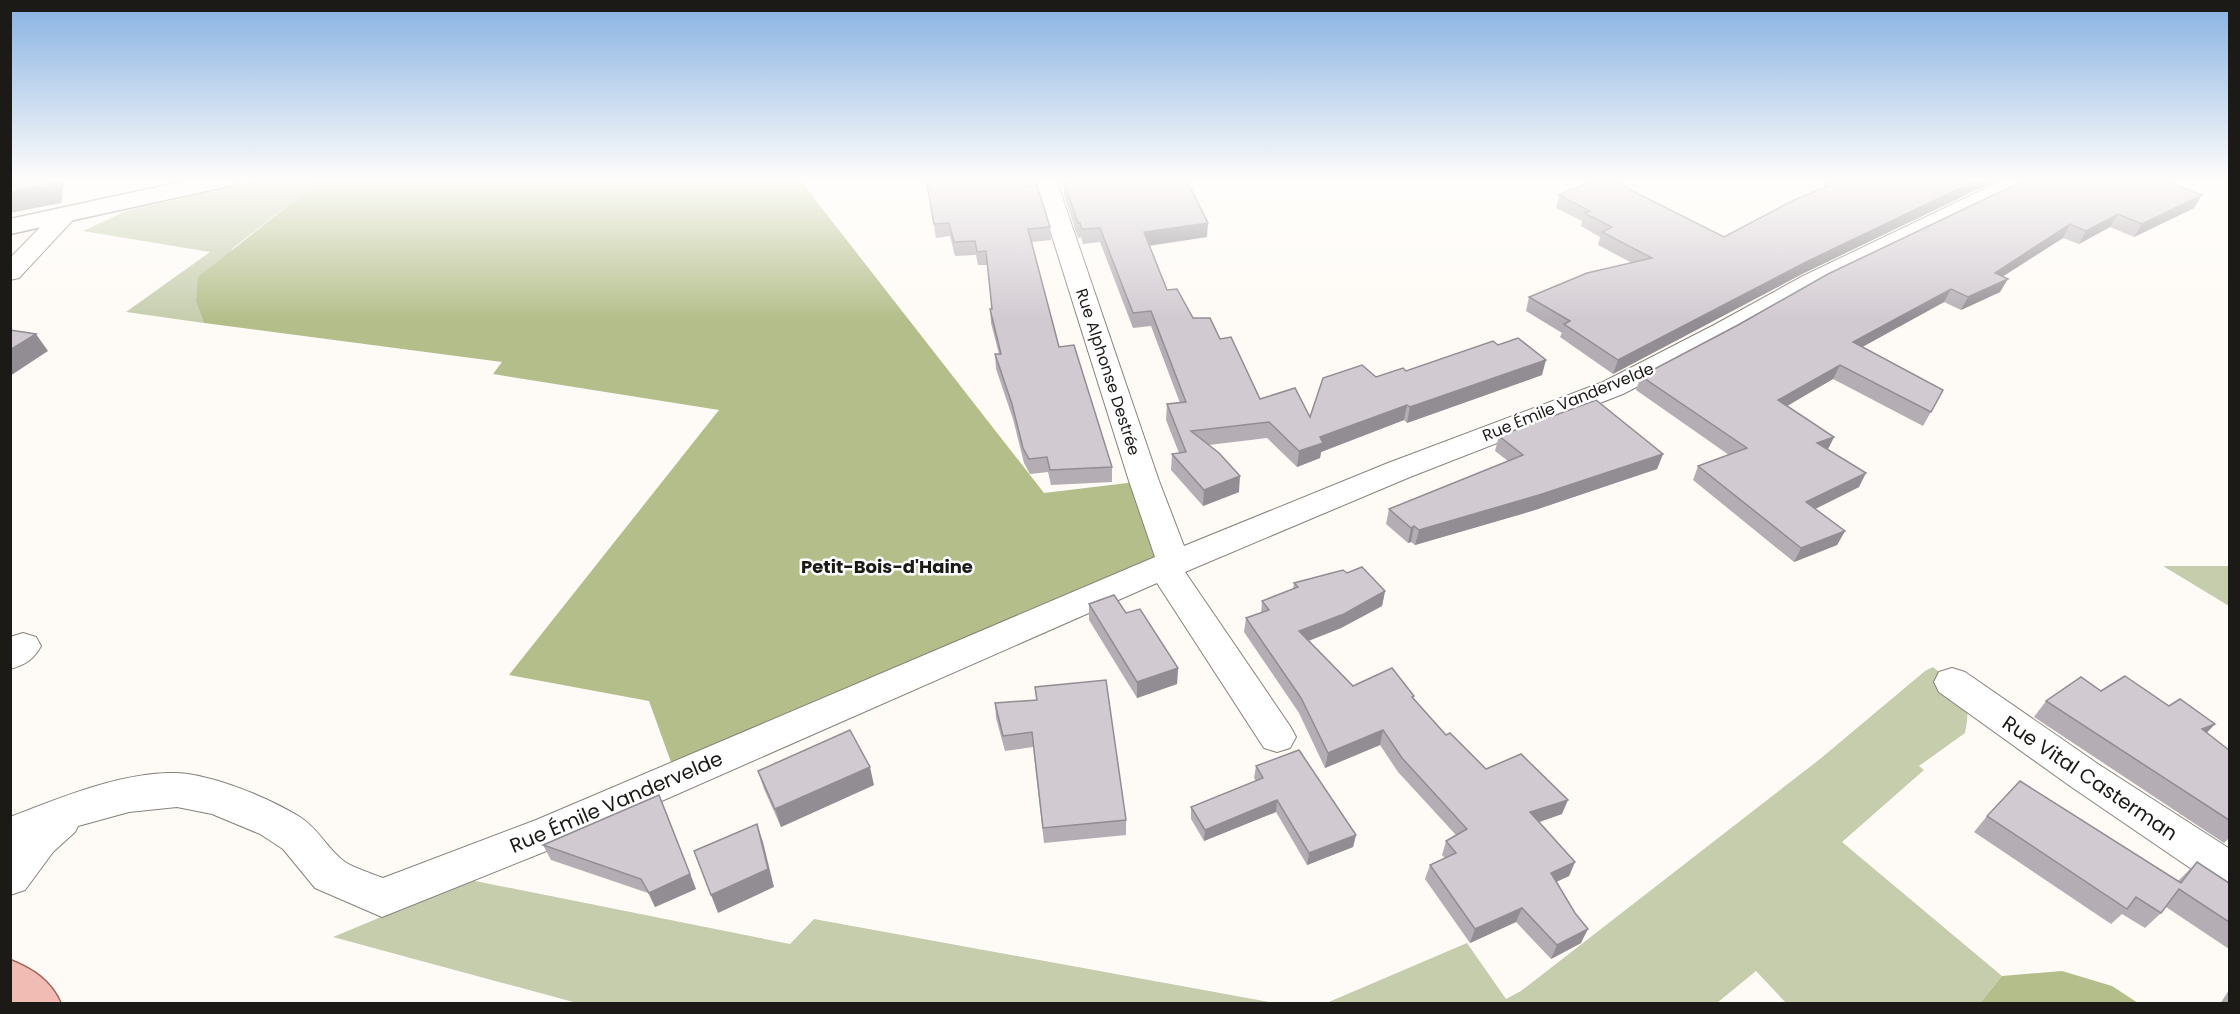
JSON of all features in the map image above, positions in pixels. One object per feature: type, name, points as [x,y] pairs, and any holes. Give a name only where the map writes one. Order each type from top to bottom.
[{"type":"main road","points":[[10,982],[38,1004]]},
{"type":"street","points":[[10,273],[54,226]]},
{"type":"street","name":"Rue Alphonse Destrée","points":[[1060,226],[1144,481],[1169,565]]},
{"type":"street","name":"Rue Émile Vandervelde","points":[[10,835],[73,810],[129,795],[177,790],[217,798],[274,822],[297,837],[330,875],[382,898],[550,832],[1169,565],[1399,470],[1612,388],[1723,332],[1812,281],[1927,226]]},
{"type":"street","points":[[1169,565],[1278,737]]},
{"type":"street","name":"Rue Vital Casterman","points":[[1952,682],[2084,775],[2229,872]]},
{"type":"street","name":"Rue Émile Vandervelde","points":[[10,877],[39,839],[73,810]]},
{"type":"green space","points":[[93,226],[261,226],[233,248],[196,302],[204,323],[126,312],[210,252],[83,231]]},
{"type":"green space","points":[[262,226],[836,226],[1044,493],[1144,481],[1174,563],[676,776],[649,701],[509,675],[719,410],[493,374],[502,362],[204,323],[196,302],[198,277]]},
{"type":"green space","points":[[2163,566],[2229,566],[2229,606]]},
{"type":"green space","points":[[1933,667],[1963,694],[1967,710],[1965,733],[1919,766],[1924,770],[1842,842],[2002,976],[1980,1003],[1786,1003],[1756,971],[1717,1003],[1324,1004],[1467,943],[1506,999],[1521,991],[1820,759],[1925,671]]},
{"type":"green space","points":[[470,880],[790,944],[814,919],[1275,1003],[577,1003],[333,937]]},
{"type":"green space","points":[[2062,971],[2112,986],[2138,1003],[1980,1003],[2002,976]]},
{"type":"building","points":[[950,226],[1050,226],[1028,229],[1059,347],[1074,345],[1112,467],[1050,470],[1047,457],[1029,459],[1023,448],[1012,404],[995,354],[1001,354],[990,309],[992,309],[986,251],[977,252],[975,241],[954,242]]},
{"type":"building","points":[[1081,226],[1184,226],[1144,232],[1167,290],[1177,289],[1193,318],[1210,318],[1220,339],[1231,337],[1260,399],[1295,388],[1310,417],[1323,378],[1362,365],[1376,377],[1403,368],[1406,371],[1493,341],[1498,345],[1518,338],[1546,360],[1410,407],[1407,405],[1320,437],[1323,443],[1299,451],[1269,422],[1191,431],[1219,453],[1240,476],[1204,490],[1172,454],[1186,452],[1167,404],[1186,402],[1151,311],[1133,313],[1100,228],[1082,229]]},
{"type":"building","points":[[1703,226],[1724,237],[1744,226],[1880,226],[1808,261],[1618,360],[1564,324],[1570,321],[1529,297],[1587,273],[1652,258],[1602,232],[1612,227]]},
{"type":"building","points":[[1928,226],[2066,226],[1995,273],[2008,279],[1968,297],[1951,289],[1853,342],[1943,390],[1931,412],[1840,365],[1778,400],[1834,437],[1817,443],[1866,473],[1806,502],[1845,531],[1801,548],[1698,466],[1747,448],[1641,376],[1828,274]]},
{"type":"building","points":[[2075,226],[2095,226],[2086,231]]},
{"type":"building","points":[[10,330],[36,334],[10,350]]},
{"type":"building","points":[[1596,400],[1663,454],[1539,495],[1419,530],[1414,526],[1411,528],[1389,509],[1523,455],[1499,436]]},
{"type":"building","points":[[1362,567],[1385,591],[1344,614],[1299,631],[1353,686],[1392,668],[1414,696],[1412,697],[1446,735],[1450,733],[1486,769],[1521,754],[1568,800],[1530,812],[1575,862],[1551,873],[1575,913],[1588,929],[1557,945],[1522,908],[1475,929],[1430,865],[1456,853],[1446,841],[1467,829],[1402,758],[1383,730],[1328,753],[1301,698],[1246,618],[1269,610],[1262,601],[1298,587],[1294,583],[1343,570],[1347,573]]},
{"type":"building","points":[[1114,595],[1126,613],[1140,609],[1178,668],[1137,682],[1089,604]]},
{"type":"building","points":[[2125,676],[2169,706],[2180,699],[2215,724],[2202,729],[2229,750],[2229,820],[2046,701],[2081,677],[2101,691]]},
{"type":"building","points":[[1106,680],[1126,820],[1043,828],[1032,732],[1003,736],[995,703],[1037,700],[1035,687]]},
{"type":"building","points":[[850,730],[870,767],[775,809],[758,771]]},
{"type":"building","points":[[1299,750],[1356,835],[1309,853],[1277,800],[1205,830],[1191,807],[1263,778],[1256,766]]},
{"type":"building","points":[[2020,781],[2181,883],[2197,862],[2229,883],[2229,922],[2179,889],[2161,913],[2136,897],[2127,909],[1987,816]]},
{"type":"building","points":[[659,795],[690,874],[649,893],[641,879],[543,845]]},
{"type":"building","points":[[757,824],[768,869],[711,895],[694,851]]},
{"type":"district","name":"Petit-Bois-d'Haine","points":[[887,566]]}]
